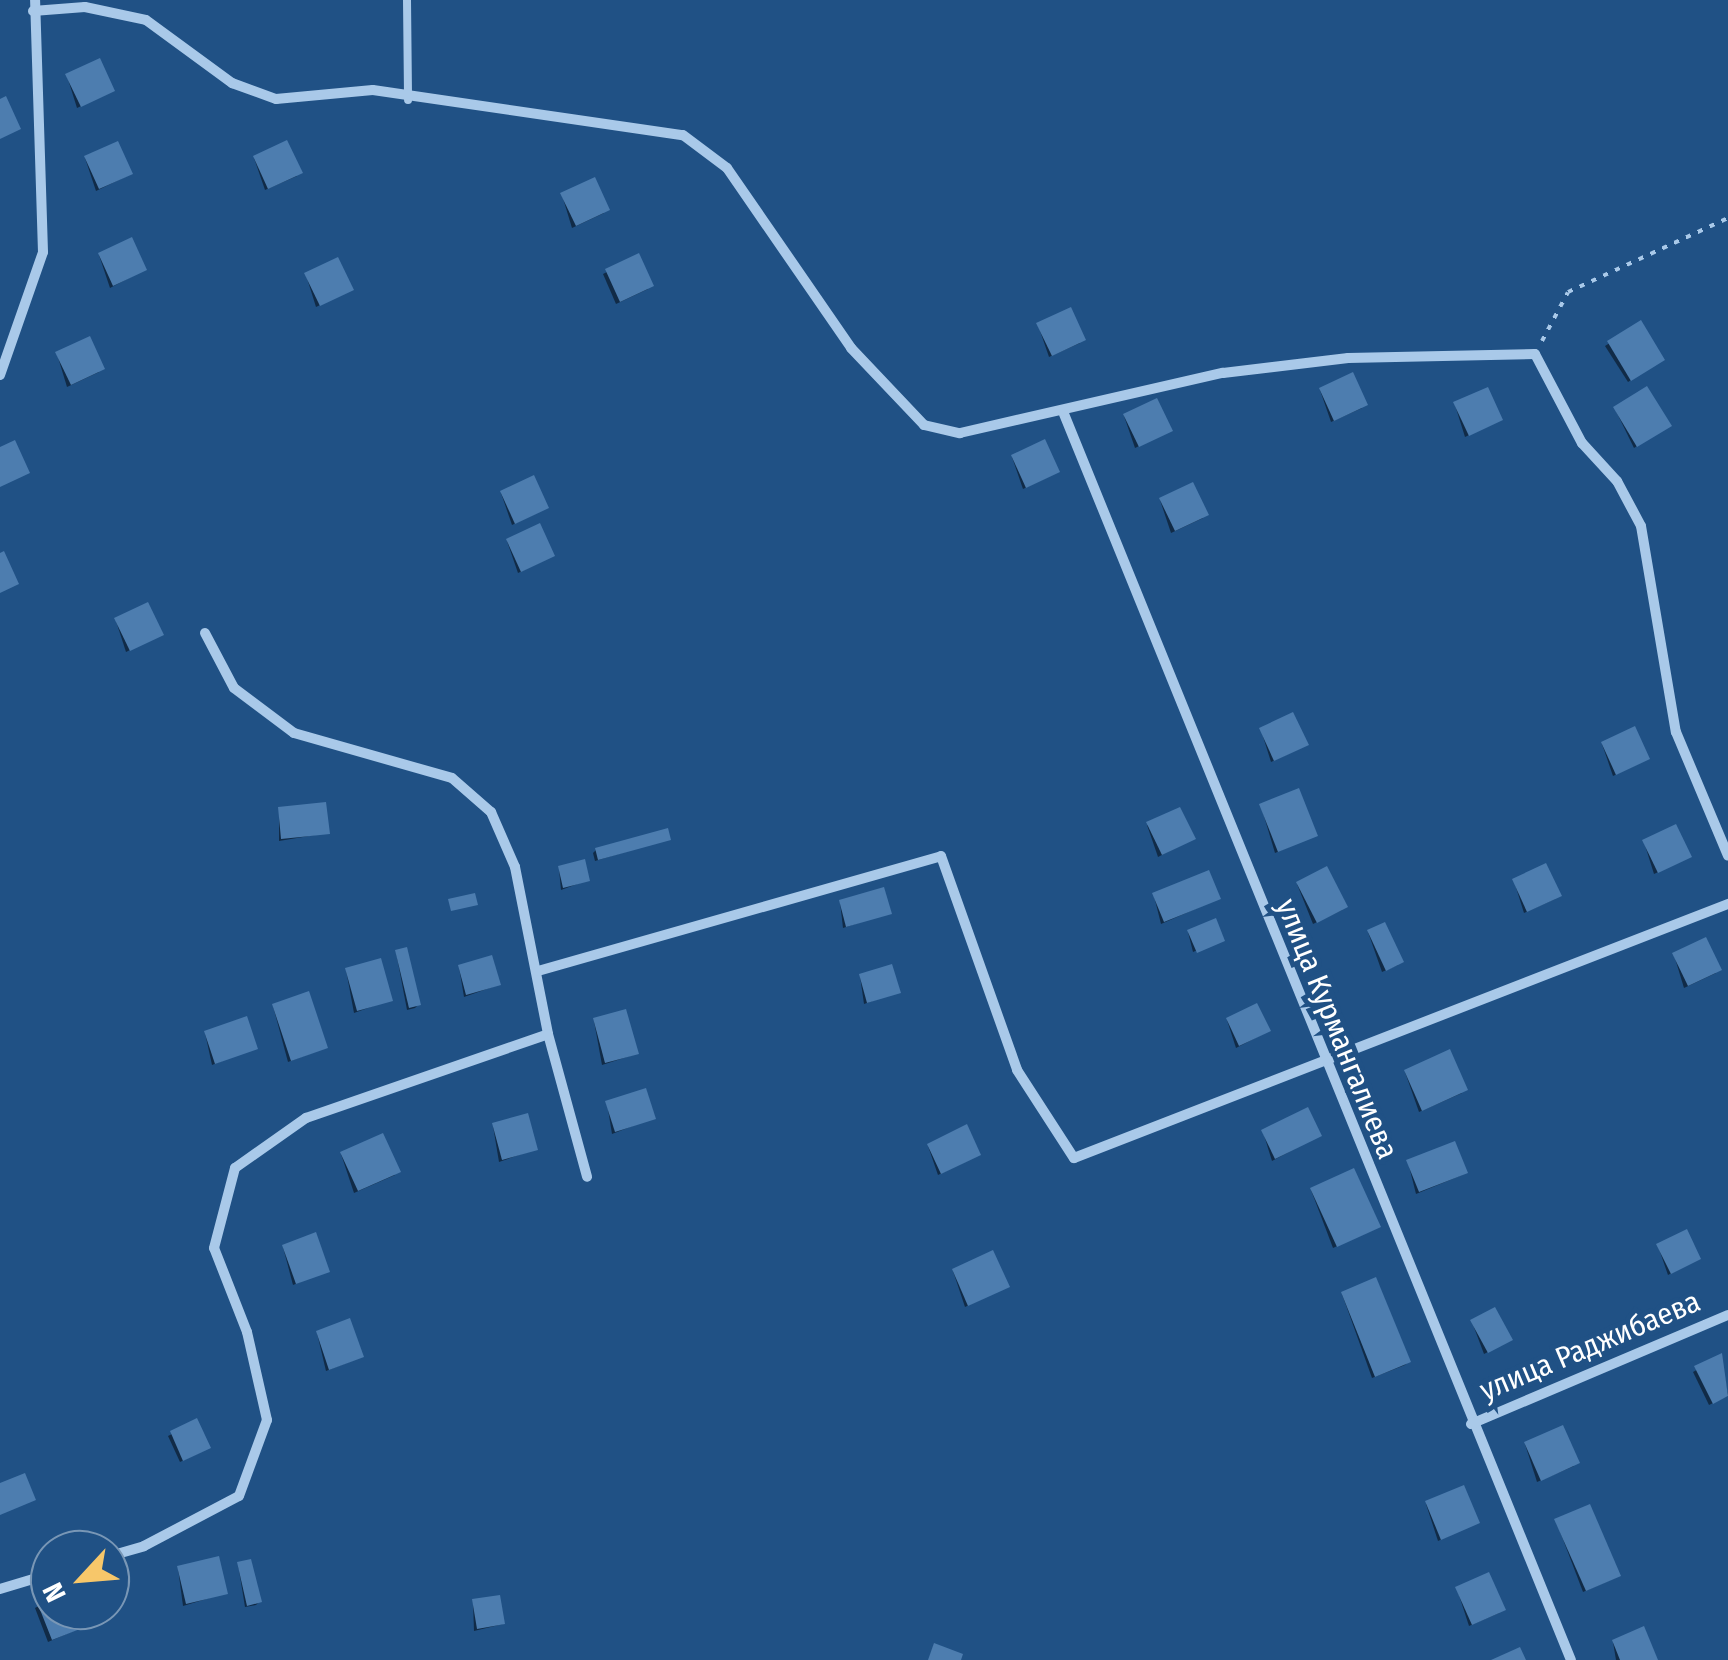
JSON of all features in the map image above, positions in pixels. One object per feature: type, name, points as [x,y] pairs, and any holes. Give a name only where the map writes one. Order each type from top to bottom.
[{"type":"street","points":[[0,374],[43,252],[34,5],[85,7],[146,20],[232,83],[276,98],[373,90],[408,100],[484,104],[683,134],[727,168],[851,348],[924,425],[960,433],[1064,414],[1224,373],[1348,358],[1535,354],[1582,443],[1617,481],[1641,526],[1676,732],[1728,856]]},
{"type":"street","name":"улица Курмангалиева","points":[[1064,414],[1323,1062],[1571,1660]]},
{"type":"street","points":[[205,633],[234,688],[294,733],[452,778],[491,812],[515,867],[548,1034],[588,1178]]},
{"type":"street","points":[[538,971],[941,856],[1017,1070],[1074,1158],[1728,904]]},
{"type":"street","points":[[130,1550],[239,1496],[267,1420],[247,1332],[214,1248],[235,1168],[306,1118],[548,1034]]},
{"type":"street","name":"улица Раджибаева","points":[[1472,1424],[1728,1315]]},
{"type":"street","points":[[0,1589],[30,1580]]},
{"type":"lane","points":[[407,0],[408,100]]},
{"type":"path","points":[[1535,354],[1568,292],[1728,218]]},
{"type":"building","points":[[100,58],[115,91],[81,107],[65,74]]},
{"type":"building","points":[[6,96],[21,129],[0,139],[0,99]]},
{"type":"building","points":[[287,140],[303,173],[268,189],[253,156]]},
{"type":"building","points":[[118,141],[133,174],[99,189],[84,156]]},
{"type":"building","points":[[595,177],[610,210],[576,226],[560,193]]},
{"type":"building","points":[[132,237],[147,270],[113,286],[98,253]]},
{"type":"building","points":[[639,253],[654,286],[620,302],[605,269]]},
{"type":"building","points":[[338,257],[354,290],[320,306],[304,273]]},
{"type":"building","points":[[1071,307],[1086,340],[1052,356],[1036,323]]},
{"type":"building","points":[[1641,320],[1665,360],[1631,381],[1607,341]]},
{"type":"building","points":[[90,336],[105,369],[71,385],[55,352]]},
{"type":"building","points":[[1353,372],[1368,405],[1334,421],[1319,388]]},
{"type":"building","points":[[1647,386],[1672,426],[1637,447],[1613,407]]},
{"type":"building","points":[[1488,387],[1503,420],[1469,436],[1453,402]]},
{"type":"building","points":[[1157,398],[1173,431],[1139,447],[1123,414]]},
{"type":"building","points":[[1045,439],[1060,472],[1026,488],[1011,455]]},
{"type":"building","points":[[15,440],[30,473],[0,487],[0,447]]},
{"type":"building","points":[[534,475],[549,508],[515,524],[500,491]]},
{"type":"building","points":[[1193,482],[1209,515],[1175,531],[1159,498]]},
{"type":"building","points":[[540,523],[555,556],[521,572],[506,539]]},
{"type":"building","points":[[4,551],[19,584],[0,593],[0,553]]},
{"type":"building","points":[[148,602],[164,635],[130,651],[114,618]]},
{"type":"building","points":[[1293,712],[1309,745],[1274,761],[1259,728]]},
{"type":"building","points":[[1635,726],[1650,759],[1616,775],[1601,742]]},
{"type":"building","points":[[1299,788],[1318,836],[1278,852],[1259,804]]},
{"type":"building","points":[[326,802],[330,834],[281,839],[278,807]]},
{"type":"building","points":[[1180,807],[1196,839],[1162,855],[1146,822]]},
{"type":"building","points":[[1676,824],[1692,857],[1658,873],[1642,840]]},
{"type":"building","points":[[668,828],[671,840],[598,860],[595,848]]},
{"type":"building","points":[[585,859],[590,881],[563,888],[558,866]]},
{"type":"building","points":[[1546,863],[1562,896],[1527,912],[1512,879]]},
{"type":"building","points":[[1327,866],[1348,907],[1317,923],[1296,882]]},
{"type":"building","points":[[1209,870],[1221,899],[1164,922],[1152,893]]},
{"type":"building","points":[[884,887],[892,914],[846,927],[839,900]]},
{"type":"building","points":[[475,893],[478,905],[451,911],[448,899]]},
{"type":"building","points":[[1216,918],[1225,941],[1197,953],[1187,930]]},
{"type":"building","points":[[1385,922],[1404,962],[1386,971],[1367,930]]},
{"type":"building","points":[[1706,937],[1722,970],[1688,986],[1672,953]]},
{"type":"building","points":[[407,947],[421,1005],[409,1008],[395,950]]},
{"type":"building","points":[[492,955],[501,985],[466,995],[458,965]]},
{"type":"building","points":[[381,958],[393,1001],[357,1011],[345,968]]},
{"type":"building","points":[[892,964],[901,993],[867,1003],[859,974]]},
{"type":"building","points":[[309,991],[328,1048],[291,1061],[272,1004]]},
{"type":"building","points":[[1257,1003],[1271,1031],[1239,1046],[1226,1018]]},
{"type":"building","points":[[626,1009],[639,1054],[605,1063],[593,1018]]},
{"type":"building","points":[[247,1016],[258,1049],[215,1064],[204,1031]]},
{"type":"building","points":[[1450,1049],[1468,1090],[1422,1111],[1404,1070]]},
{"type":"building","points":[[646,1088],[656,1119],[615,1132],[605,1101]]},
{"type":"building","points":[[1308,1107],[1322,1136],[1275,1159],[1261,1130]]},
{"type":"building","points":[[528,1113],[538,1150],[502,1160],[492,1123]]},
{"type":"building","points":[[967,1124],[981,1155],[941,1174],[927,1144]]},
{"type":"building","points":[[383,1133],[401,1172],[358,1191],[340,1152]]},
{"type":"building","points":[[1455,1141],[1468,1173],[1419,1192],[1406,1160]]},
{"type":"building","points":[[1354,1168],[1381,1227],[1337,1247],[1310,1188]]},
{"type":"building","points":[[1687,1229],[1701,1259],[1671,1274],[1656,1244]]},
{"type":"building","points":[[316,1232],[330,1272],[296,1284],[282,1245]]},
{"type":"building","points":[[993,1250],[1010,1287],[968,1306],[952,1269]]},
{"type":"building","points":[[1376,1277],[1411,1362],[1375,1377],[1341,1292]]},
{"type":"building","points":[[1495,1307],[1513,1340],[1488,1353],[1470,1320]]},
{"type":"building","points":[[350,1318],[364,1357],[329,1370],[316,1331]]},
{"type":"building","points":[[1722,1353],[1728,1396],[1713,1404],[1694,1366]]},
{"type":"building","points":[[197,1418],[211,1448],[183,1461],[170,1431]]},
{"type":"building","points":[[1563,1425],[1580,1463],[1541,1481],[1524,1442]]},
{"type":"building","points":[[25,1473],[36,1500],[0,1515],[0,1483]]},
{"type":"building","points":[[1464,1485],[1480,1523],[1441,1540],[1425,1501]]},
{"type":"building","points":[[1590,1504],[1621,1576],[1586,1591],[1554,1519]]},
{"type":"building","points":[[219,1556],[228,1594],[186,1604],[177,1566]]},
{"type":"building","points":[[251,1559],[262,1602],[247,1606],[237,1562]]},
{"type":"building","points":[[1489,1572],[1506,1610],[1472,1625],[1455,1587]]},
{"type":"building","points":[[500,1595],[505,1624],[477,1629],[472,1599]]},
{"type":"building","points":[[1644,1626],[1658,1660],[1620,1660],[1612,1640]]},
{"type":"building","points":[[48,1630],[77,1630],[52,1640]]},
{"type":"building","points":[[934,1643],[963,1654],[961,1660],[928,1660]]},
{"type":"building","points":[[1520,1647],[1526,1660],[1491,1660]]}]
